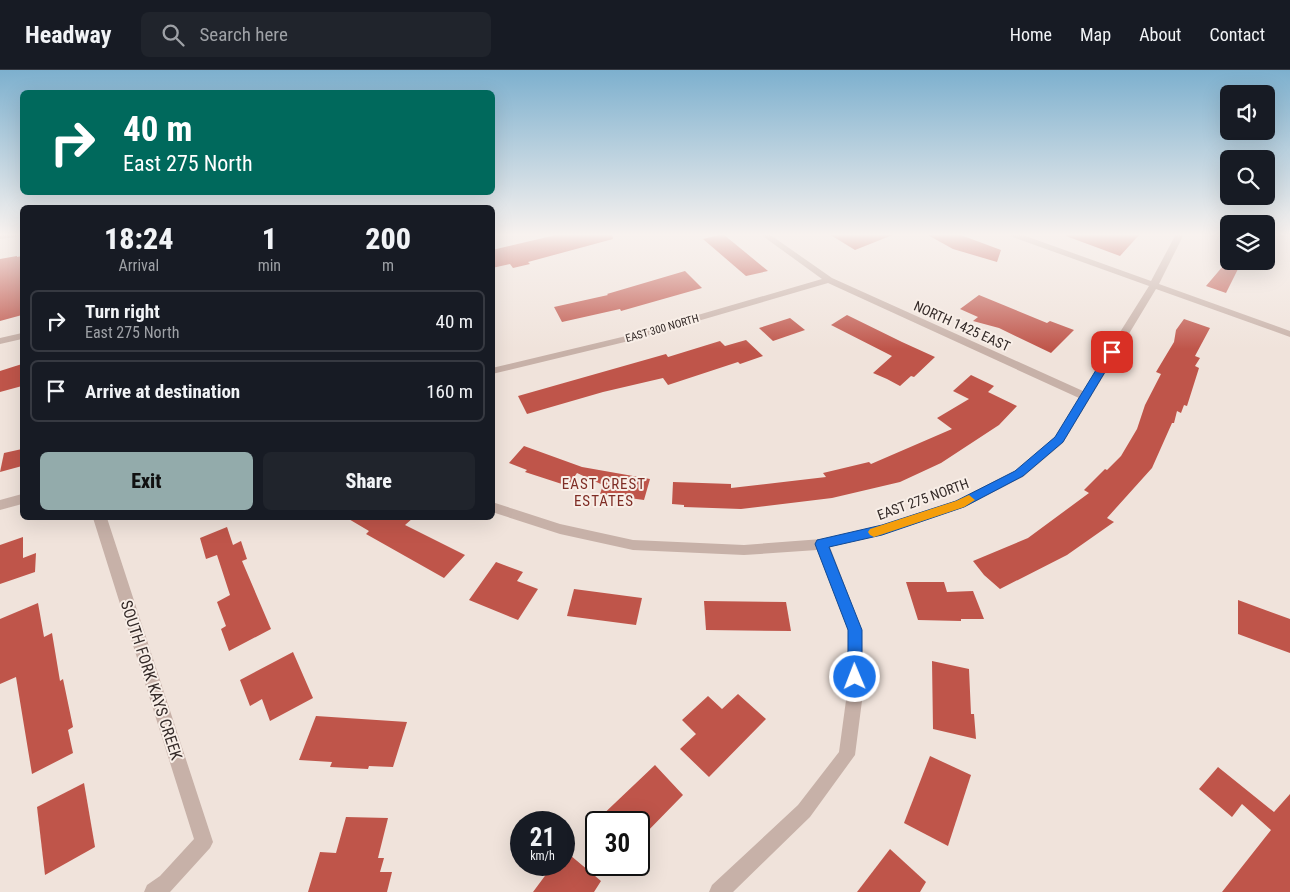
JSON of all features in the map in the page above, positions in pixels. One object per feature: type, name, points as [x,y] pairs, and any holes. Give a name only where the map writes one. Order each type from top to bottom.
[{"type":"street","name":"NORTH 1425 EAST","points":[[818,272],[829,280],[1084,396]]},
{"type":"street","points":[[1119,272],[1290,334]]},
{"type":"street","name":"EAST 275 NORTH","points":[[495,508],[560,529],[633,545],[744,550],[822,544],[882,530],[960,504],[1019,474],[1059,440],[1160,272]]},
{"type":"street","name":"EAST 300 NORTH","points":[[495,370],[625,339],[829,280]]},
{"type":"street","points":[[0,341],[20,336]]},
{"type":"street","points":[[0,505],[20,500]]},
{"type":"street","name":"SOUTH FORK KAYS CREEK","points":[[101,520],[204,842],[167,883],[154,892]]},
{"type":"street","points":[[719,892],[804,811],[847,755],[856,692],[855,630],[822,544]]},
{"type":"building","points":[[0,272],[20,272],[20,316],[0,321]]},
{"type":"building","points":[[680,272],[686,272],[702,288],[621,311],[620,309],[562,322],[554,307]]},
{"type":"building","points":[[742,272],[762,272],[746,276]]},
{"type":"building","points":[[1218,272],[1236,272],[1226,293],[1206,286]]},
{"type":"building","points":[[979,295],[1047,323],[1050,321],[1074,330],[1051,353],[999,328],[973,321],[978,317],[960,309]]},
{"type":"building","points":[[847,315],[935,357],[914,377],[911,376],[900,386],[873,373],[892,356],[831,325]]},
{"type":"building","points":[[790,318],[805,330],[773,341],[759,328]]},
{"type":"building","points":[[1184,319],[1210,328],[1195,356],[1200,358],[1195,366],[1199,368],[1187,406],[1184,405],[1181,413],[1177,411],[1174,423],[1172,423],[1152,468],[1107,518],[1114,522],[1067,555],[1000,589],[984,575],[973,561],[1028,538],[1089,493],[1084,490],[1121,456],[1137,429],[1145,405],[1161,374],[1156,372],[1174,342],[1176,330]]},
{"type":"building","points":[[746,340],[763,356],[740,364],[738,362],[668,385],[663,378],[603,392],[527,414],[518,396],[666,354],[668,357],[720,341],[725,346]]},
{"type":"building","points":[[20,365],[20,387],[0,392],[0,371]]},
{"type":"building","points":[[971,375],[994,386],[988,392],[1017,406],[999,425],[941,463],[900,482],[832,498],[741,509],[684,507],[684,505],[672,504],[673,482],[731,484],[731,488],[826,477],[823,473],[869,462],[871,464],[952,429],[937,418],[969,399],[953,391]]},
{"type":"building","points":[[524,446],[582,467],[650,479],[644,500],[600,494],[603,485],[577,473],[568,486],[525,472],[527,470],[509,463]]},
{"type":"building","points":[[20,449],[20,467],[0,472],[4,453]]},
{"type":"building","points":[[350,520],[411,520],[405,525],[465,555],[444,578],[366,534],[369,531]]},
{"type":"building","points":[[227,527],[233,545],[241,541],[247,559],[242,561],[271,629],[229,651],[221,629],[226,626],[217,602],[230,595],[217,555],[206,559],[200,538]]},
{"type":"building","points":[[23,537],[23,558],[36,553],[35,572],[0,584],[0,545]]},
{"type":"building","points":[[496,562],[523,572],[517,581],[538,589],[518,620],[469,600]]},
{"type":"building","points":[[906,582],[944,582],[947,592],[973,591],[984,619],[961,619],[961,621],[918,620]]},
{"type":"building","points":[[574,589],[642,598],[636,625],[567,616]]},
{"type":"building","points":[[1238,600],[1290,619],[1290,653],[1238,634]]},
{"type":"building","points":[[704,601],[786,602],[791,631],[706,630]]},
{"type":"building","points":[[38,603],[44,637],[52,633],[60,681],[63,679],[73,727],[68,730],[73,753],[32,774],[16,677],[0,684],[0,619]]},
{"type":"building","points":[[293,652],[313,698],[270,721],[262,699],[250,706],[240,680]]},
{"type":"building","points":[[932,661],[969,669],[971,714],[974,714],[976,739],[933,729]]},
{"type":"building","points":[[738,694],[766,719],[709,777],[680,749],[696,734],[682,720],[708,696],[722,709]]},
{"type":"building","points":[[316,716],[407,722],[393,767],[369,766],[368,769],[330,767],[332,762],[299,760]]},
{"type":"building","points":[[930,756],[971,775],[948,846],[904,823]]},
{"type":"building","points":[[655,765],[683,795],[650,829],[650,811],[607,811]]},
{"type":"building","points":[[1218,767],[1274,812],[1290,794],[1290,892],[1222,892],[1271,830],[1242,804],[1232,817],[1199,789]]},
{"type":"building","points":[[84,783],[95,847],[45,875],[37,807]]},
{"type":"building","points":[[346,817],[388,818],[378,858],[384,858],[380,872],[392,872],[387,892],[308,892],[320,852],[336,853]]},
{"type":"building","points":[[890,849],[926,882],[920,892],[857,892]]},
{"type":"building","points":[[575,859],[585,868],[585,876],[595,876],[601,881],[594,892],[533,892],[545,876],[575,876]]},
{"type":"slow traffic","points":[[874,532],[969,500]]},
{"type":"district","name":"EAST CREST ESTATES","points":[[604,492]]},
{"type":"route","points":[[855,677],[855,630],[822,544],[882,530],[960,504],[1019,474],[1059,440],[1112,352]]}]
